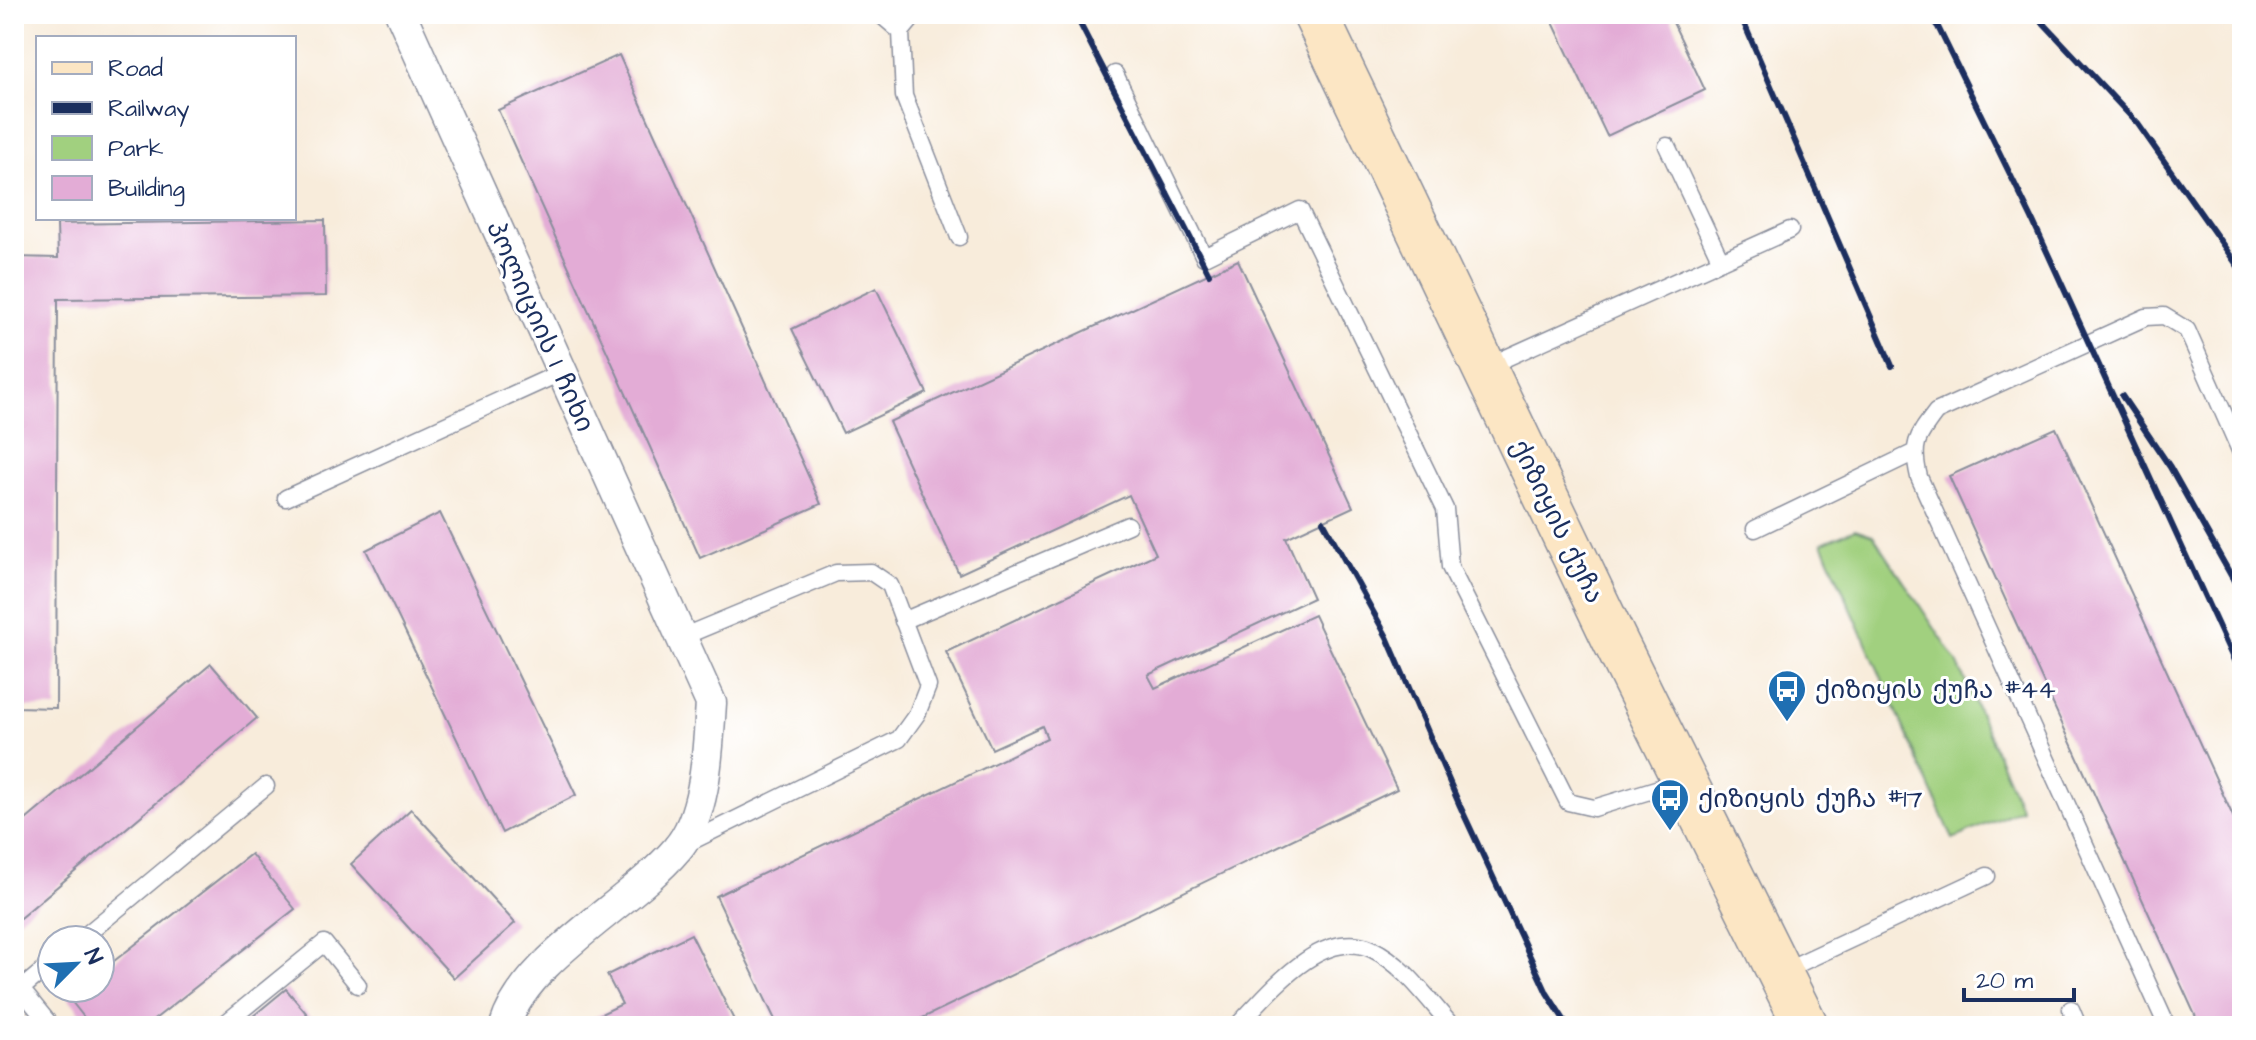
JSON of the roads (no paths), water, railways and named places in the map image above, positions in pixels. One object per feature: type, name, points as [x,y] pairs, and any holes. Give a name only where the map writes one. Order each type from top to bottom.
[{"type":"street","name":"პოლიციის I ჩიხი","points":[[401,14],[711,703],[699,805],[679,848]]},
{"type":"street","name":"ქიზიყის ქუჩა","points":[[1315,14],[1684,781],[1806,1026]]},
{"type":"street","points":[[505,1026],[525,986],[679,848]]},
{"type":"lane","points":[[880,14],[901,32]]},
{"type":"lane","points":[[916,14],[901,32],[904,96],[959,237]]},
{"type":"lane","points":[[1115,74],[1204,257],[1300,210],[1445,509],[1450,567],[1568,802],[1594,808],[1684,781]]},
{"type":"lane","points":[[1667,146],[1721,261]]},
{"type":"lane","points":[[1484,368],[1790,230]]},
{"type":"lane","points":[[2167,1026],[1919,477],[1913,453],[1918,436],[1936,412],[2146,317],[2164,316],[2187,330],[2242,455]]},
{"type":"lane","points":[[286,498],[562,372]]},
{"type":"lane","points":[[1755,529],[1913,453]]},
{"type":"lane","points":[[903,621],[1128,525]]},
{"type":"lane","points":[[679,848],[899,739],[917,714],[928,686],[890,585],[871,572],[836,573],[682,637]]},
{"type":"lane","points":[[99,924],[266,786]]},
{"type":"lane","points":[[1779,972],[1987,876]]},
{"type":"lane","points":[[222,1026],[324,943],[358,985]]},
{"type":"lane","points":[[1237,1026],[1295,967],[1338,944],[1372,949],[1410,979],[1452,1026]]},
{"type":"lane","points":[[36,976],[17,992],[51,1026]]},
{"type":"lane","points":[[2071,1009],[2078,1026]]},
{"type":"railway","points":[[1075,14],[1209,274]]},
{"type":"railway","points":[[1740,14],[1892,366]]},
{"type":"railway","points":[[1928,14],[1938,27],[2032,219],[2242,678]]},
{"type":"railway","points":[[2035,14],[2138,124],[2242,272]]},
{"type":"railway","points":[[2122,396],[2170,467],[2242,595]]},
{"type":"railway","points":[[1323,521],[1387,637],[1460,806],[1547,993],[1568,1026]]},
{"type":"place","name":"ქიზიყის ქუჩა #44","points":[[1787,723]]},
{"type":"place","name":"ქიზიყის ქუჩა #17","points":[[1670,832]]}]
